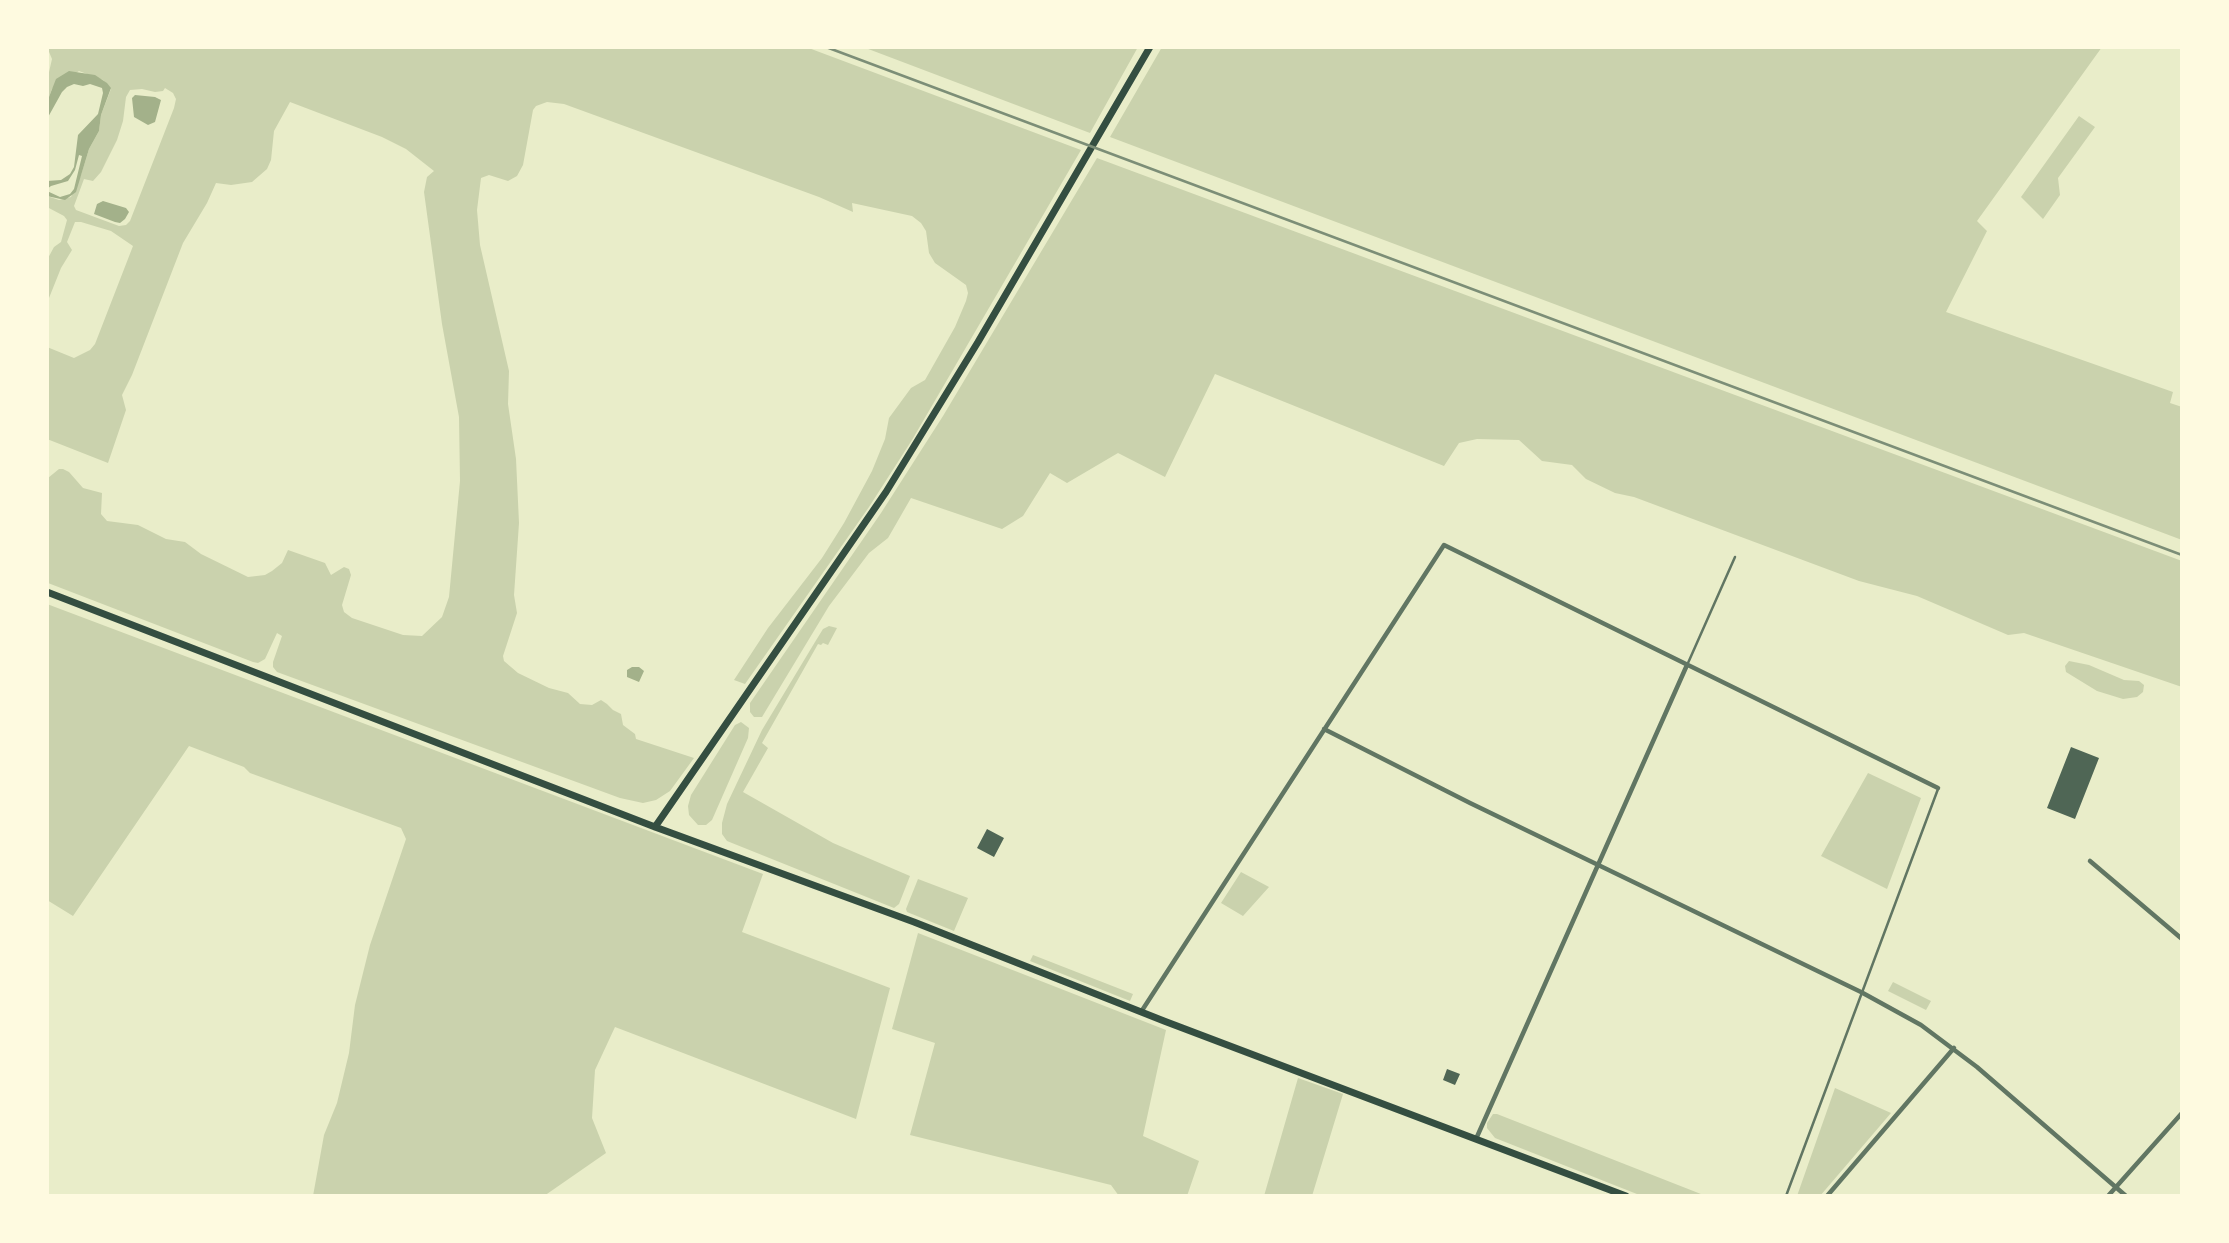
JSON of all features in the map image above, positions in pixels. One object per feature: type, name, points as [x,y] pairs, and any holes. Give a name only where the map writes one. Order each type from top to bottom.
[{"type":"main road","points":[[655,827],[886,492],[972,353],[1150,47]]},
{"type":"main road","points":[[47,592],[655,827],[914,922],[1141,1012],[1626,1196]]},
{"type":"street","points":[[1141,1012],[1444,545],[1938,789]]},
{"type":"street","points":[[1476,1139],[1687,665]]},
{"type":"street","points":[[1324,729],[1861,992],[1922,1025],[1954,1048],[2126,1196]]},
{"type":"street","points":[[2090,861],[2182,939]]},
{"type":"street","points":[[1827,1196],[1954,1048]]},
{"type":"street","points":[[2108,1196],[2182,1113]]},
{"type":"lane","points":[[1687,665],[1735,557]]},
{"type":"lane","points":[[1786,1196],[1938,789]]},
{"type":"shaded area","points":[[47,47],[806,47],[1081,150],[912,440],[869,507],[745,684],[734,680],[844,523],[872,471],[885,439],[889,418],[911,388],[925,380],[955,327],[966,301],[966,285],[935,263],[929,253],[926,231],[912,216],[852,203],[853,212],[819,197],[564,104],[547,102],[533,110],[523,165],[517,176],[508,181],[489,175],[481,178],[477,210],[480,245],[509,371],[508,404],[516,459],[519,523],[514,595],[517,613],[503,656],[504,661],[518,673],[549,688],[568,693],[580,704],[592,705],[601,700],[621,714],[623,725],[635,734],[636,739],[694,758],[670,791],[656,800],[643,803],[620,798],[277,672],[273,662],[282,636],[277,633],[265,659],[258,663],[253,662],[48,583],[48,478],[63,469],[83,488],[102,493],[101,514],[107,521],[138,525],[166,539],[185,542],[201,554],[248,577],[265,575],[272,571],[282,563],[288,550],[325,563],[331,575],[344,567],[349,569],[351,575],[342,605],[344,612],[352,618],[403,635],[422,636],[442,617],[449,597],[460,481],[459,417],[442,324],[424,192],[427,177],[434,171],[406,149],[382,137],[290,102],[274,131],[271,160],[267,169],[252,182],[231,185],[216,183],[183,243],[122,395],[126,410],[108,463],[47,439],[47,347],[74,358],[90,350],[95,344],[133,246],[111,231],[75,222],[67,242],[72,250],[61,268],[47,303],[47,260],[54,247],[61,242],[67,220],[47,207],[47,196],[59,200],[71,197],[89,149],[99,131],[101,115],[111,89],[103,80],[79,71],[52,89],[47,102],[47,81],[52,59]],"holes":[[[165,88],[173,93],[176,99],[174,108],[130,221],[119,226],[76,210],[74,206],[84,179],[93,181],[101,172],[117,140],[126,97],[130,90],[155,92]]]},
{"type":"shaded area","points":[[863,47],[1138,47],[1090,133]]},
{"type":"shaded area","points":[[1162,47],[2102,47],[1977,221],[1987,231],[1946,312],[2173,392],[2170,403],[2182,407],[2182,540],[1110,137]]},
{"type":"shaded area","points":[[69,71],[95,75],[111,88],[101,115],[99,131],[89,149],[76,192],[65,200],[47,196],[47,191],[60,197],[70,194],[74,189],[82,156],[79,155],[75,170],[68,181],[47,189],[47,181],[61,180],[70,174],[74,167],[78,135],[98,114],[103,93],[102,88],[90,84],[67,87],[47,119],[47,102],[56,79]]},
{"type":"shaded area","points":[[135,95],[161,100],[155,122],[148,125],[134,117],[132,98]]},
{"type":"shaded area","points":[[2079,116],[2095,127],[2058,178],[2060,195],[2043,219],[2021,197]]},
{"type":"shaded area","points":[[1097,158],[2182,561],[2182,687],[2024,633],[2008,635],[1917,596],[1859,581],[1634,497],[1615,493],[1586,479],[1572,465],[1542,461],[1519,440],[1477,439],[1459,443],[1444,466],[1215,374],[1165,477],[1118,453],[1067,483],[1050,473],[1023,516],[1002,529],[911,498],[888,538],[869,553],[829,606],[762,717],[754,717],[750,712],[750,703],[881,513],[943,416]]},
{"type":"shaded area","points":[[103,201],[126,208],[129,212],[125,219],[120,223],[94,214],[97,204]]},
{"type":"shaded area","points":[[47,604],[763,874],[742,932],[890,988],[856,1119],[615,1027],[595,1070],[592,1118],[606,1153],[544,1196],[313,1196],[324,1135],[337,1103],[349,1053],[355,1005],[370,945],[406,839],[401,828],[250,773],[244,767],[189,746],[73,916],[47,900]]},
{"type":"shaded area","points":[[829,626],[837,628],[828,645],[818,644],[762,743],[768,748],[743,792],[833,843],[910,876],[899,904],[894,908],[727,841],[722,834],[727,804],[762,730],[823,629]]},
{"type":"shaded area","points":[[2069,661],[2089,665],[2124,680],[2139,681],[2144,685],[2143,692],[2137,697],[2123,699],[2097,691],[2066,672],[2065,666]]},
{"type":"shaded area","points":[[639,667],[644,671],[639,682],[627,677],[627,670]]},
{"type":"shaded area","points":[[741,722],[749,728],[748,738],[712,820],[706,825],[698,825],[689,815],[691,795],[735,725]]},
{"type":"shaded area","points":[[1868,773],[1921,798],[1887,889],[1821,856]]},
{"type":"shaded area","points":[[1241,872],[1269,887],[1243,916],[1221,903]]},
{"type":"shaded area","points":[[918,879],[968,898],[954,931],[907,912]]},
{"type":"shaded area","points":[[918,933],[1166,1030],[1143,1136],[1199,1161],[1187,1196],[1119,1196],[1111,1185],[910,1135],[935,1043],[892,1029]]},
{"type":"shaded area","points":[[1033,955],[1133,994],[1130,1001],[1030,961]]},
{"type":"shaded area","points":[[1893,982],[1931,1001],[1926,1010],[1888,991]]},
{"type":"shaded area","points":[[1298,1078],[1343,1094],[1312,1196],[1264,1196]]},
{"type":"shaded area","points":[[1835,1088],[1891,1113],[1820,1196],[1797,1196]]},
{"type":"shaded area","points":[[1493,1114],[1706,1196],[1642,1196],[1495,1138],[1487,1128]]},
{"type":"building","points":[[2071,747],[2099,758],[2075,819],[2047,808]]},
{"type":"building","points":[[987,829],[1004,838],[994,857],[977,848]]},
{"type":"building","points":[[1447,1069],[1460,1074],[1455,1085],[1443,1080]]},
{"type":"railway","points":[[826,47],[2182,555]]}]
